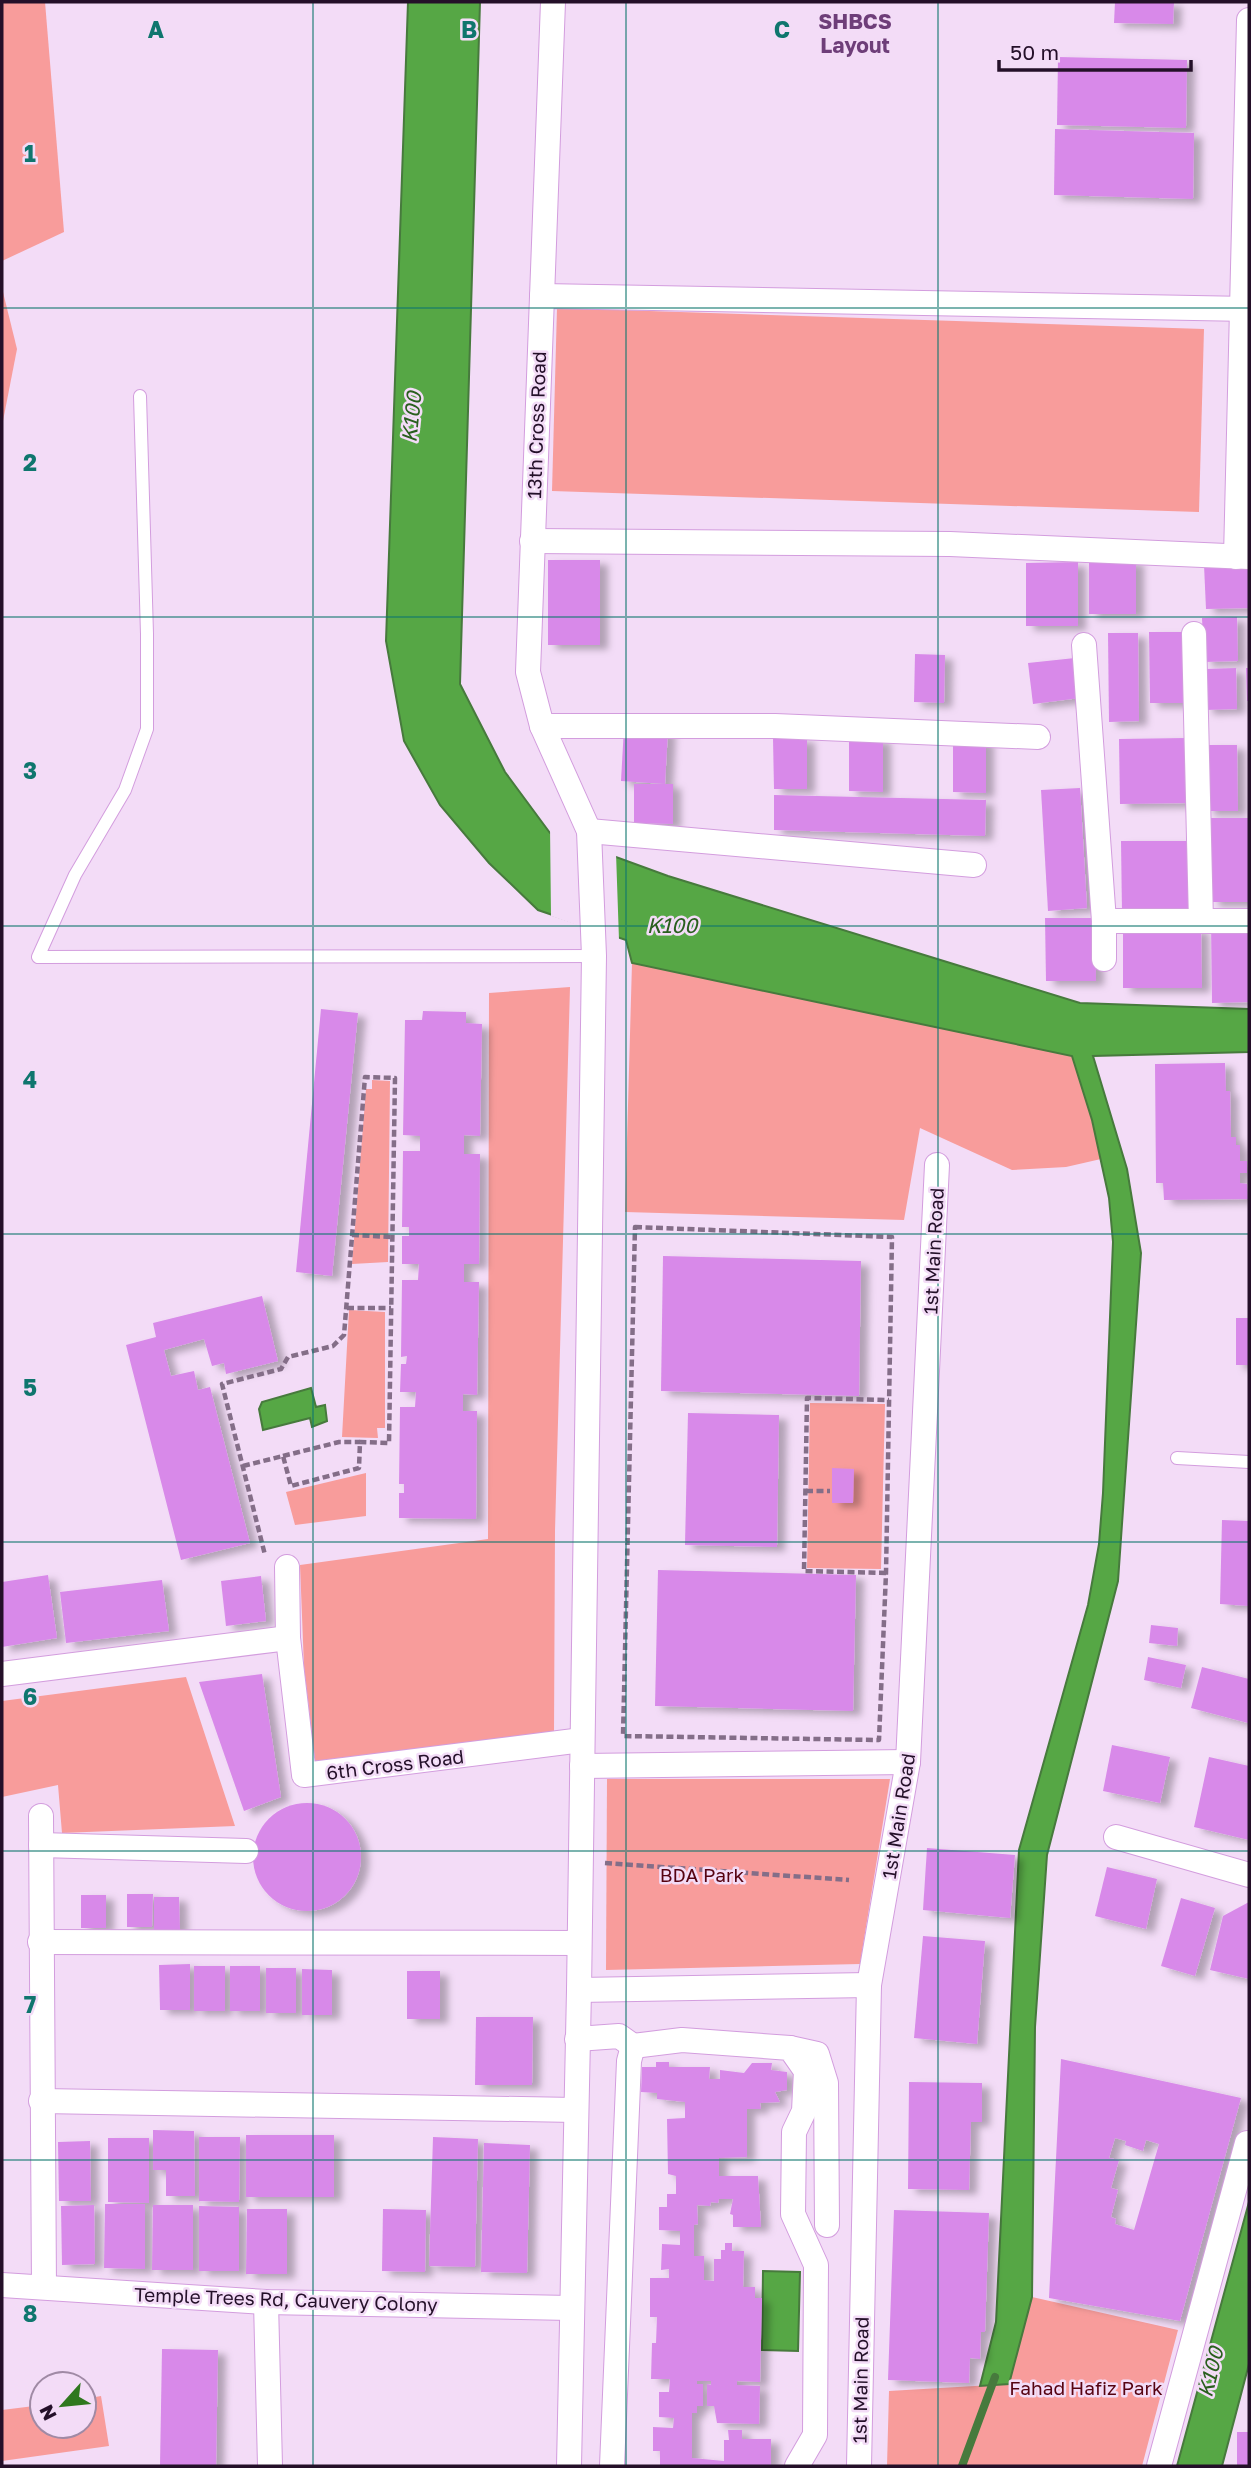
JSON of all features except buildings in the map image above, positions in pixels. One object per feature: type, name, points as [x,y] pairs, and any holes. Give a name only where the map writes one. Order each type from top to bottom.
[{"type":"street","name":"13th Cross Road","points":[[553,2],[528,672],[542,726],[589,834]]},
{"type":"street","points":[[531,541],[950,544],[1243,557],[1249,20]]},
{"type":"street","points":[[541,296],[1246,309]]},
{"type":"street","points":[[1194,634],[1201,920]]},
{"type":"street","points":[[1084,645],[1104,921],[1104,959]]},
{"type":"street","points":[[542,726],[775,726],[1038,737]]},
{"type":"street","points":[[569,2466],[570,2308],[579,1990],[594,956],[589,834],[974,865]]},
{"type":"street","points":[[1104,921],[1249,921]]},
{"type":"street","name":"1st Main Road","points":[[859,2466],[869,1985],[908,1762],[937,1165]]},
{"type":"street","points":[[2,1674],[288,1638],[281,1562]]},
{"type":"street","name":"6th Cross Road","points":[[288,1638],[304,1775],[582,1740]]},
{"type":"street","points":[[582,1766],[908,1762]]},
{"type":"street","points":[[41,1816],[44,2287]]},
{"type":"street","points":[[1116,1837],[1249,1875]]},
{"type":"street","points":[[41,1845],[246,1851]]},
{"type":"street","points":[[40,1942],[579,1943]]},
{"type":"street","points":[[579,1990],[869,1985]]},
{"type":"street","points":[[577,2039],[619,2036],[633,2046],[682,2040],[790,2048],[817,2053],[826,2083],[827,2225]]},
{"type":"street","points":[[612,2466],[629,2062],[633,2046]]},
{"type":"street","points":[[790,2048],[806,2071],[804,2111],[794,2132],[793,2214],[817,2265],[815,2435],[797,2466]]},
{"type":"street","points":[[41,2101],[575,2110]]},
{"type":"street","points":[[1158,2466],[1247,2143]]},
{"type":"street","name":"Temple Trees Rd, Cauvery Colony","points":[[2,2285],[266,2302],[570,2308]]},
{"type":"street","points":[[266,2302],[270,2466]]},
{"type":"lane","points":[[140,396],[148,634],[147,729],[125,790],[75,875],[38,957],[594,956]]},
{"type":"lane","points":[[1177,1458],[1249,1462]]},
{"type":"path","points":[[243,1466],[339,1442],[389,1443],[395,1077],[365,1077],[344,1335],[333,1346],[288,1357],[281,1369],[222,1384],[265,1556],[281,1562]]},
{"type":"path","points":[[635,1227],[892,1237],[889,1400],[879,1741],[623,1736],[635,1227]]},
{"type":"path","points":[[352,1235],[392,1237]]},
{"type":"path","points":[[346,1308],[391,1308]]},
{"type":"path","points":[[886,1573],[804,1571],[807,1398],[889,1400]]},
{"type":"path","points":[[283,1456],[291,1486],[359,1468],[360,1442]]},
{"type":"path","points":[[806,1491],[830,1492]]},
{"type":"path","points":[[580,1862],[849,1880]]},
{"type":"green space","points":[[2,2],[45,2],[64,232],[2,261]]},
{"type":"green space","points":[[2,288],[17,349],[2,426]]},
{"type":"green space","points":[[557,308],[1204,329],[1199,512],[552,491]]},
{"type":"green space","points":[[632,963],[1072,1056],[1085,1094],[1101,1159],[1066,1167],[1012,1170],[920,1128],[904,1220],[625,1212]]},
{"type":"green space","points":[[570,987],[555,1531],[554,1732],[315,1761],[304,1667],[300,1565],[488,1539],[489,993]]},
{"type":"green space","points":[[372,1080],[390,1081],[388,1262],[352,1264],[366,1089],[372,1089]]},
{"type":"green space","points":[[349,1310],[385,1312],[385,1428],[377,1428],[378,1438],[342,1437]]},
{"type":"green space","points":[[810,1403],[885,1404],[881,1569],[807,1568]]},
{"type":"green space","points":[[366,1473],[366,1516],[295,1525],[286,1492]]},
{"type":"green space","points":[[186,1677],[235,1826],[62,1833],[58,1785],[2,1797],[2,1701]]},
{"type":"green space","name":"BDA Park","points":[[607,1779],[890,1779],[860,1964],[606,1970]]},
{"type":"green space","name":"Fahad Hafiz Park","points":[[1032,2297],[1178,2330],[1142,2466],[887,2466],[889,2391],[1009,2384]]},
{"type":"green space","points":[[101,2396],[109,2446],[2,2461],[2,2410],[28,2407],[28,2440],[98,2440],[98,2397]]},
{"type":"water","name":"K100","points":[[408,2],[480,2],[460,684],[505,772],[550,833],[668,876],[1080,1003],[1249,1009],[1249,1052],[1093,1056],[1127,1169],[1141,1253],[1118,1581],[1047,1855],[1035,2027],[1032,2297],[1009,2384],[980,2386],[996,2322],[1019,1850],[1088,1605],[1099,1544],[1103,1493],[1113,1242],[1109,1198],[1092,1120],[1072,1056],[632,963],[626,940],[538,910],[489,863],[440,805],[404,741],[386,641]]},
{"type":"water","points":[[311,1388],[316,1407],[325,1405],[327,1421],[312,1427],[310,1418],[263,1430],[259,1409],[262,1402]]},
{"type":"water","name":"K100","points":[[1249,2202],[1249,2364],[1222,2466],[1177,2466]]},
{"type":"water","points":[[763,2271],[800,2272],[798,2351],[762,2350]]},
{"type":"pier","points":[[550,826],[553,830],[616,853],[619,940],[551,916]]},
{"type":"waterway","points":[[962,2466],[995,2377]]},
{"type":"district","name":"SHBCS Layout","points":[[855,33]]}]
